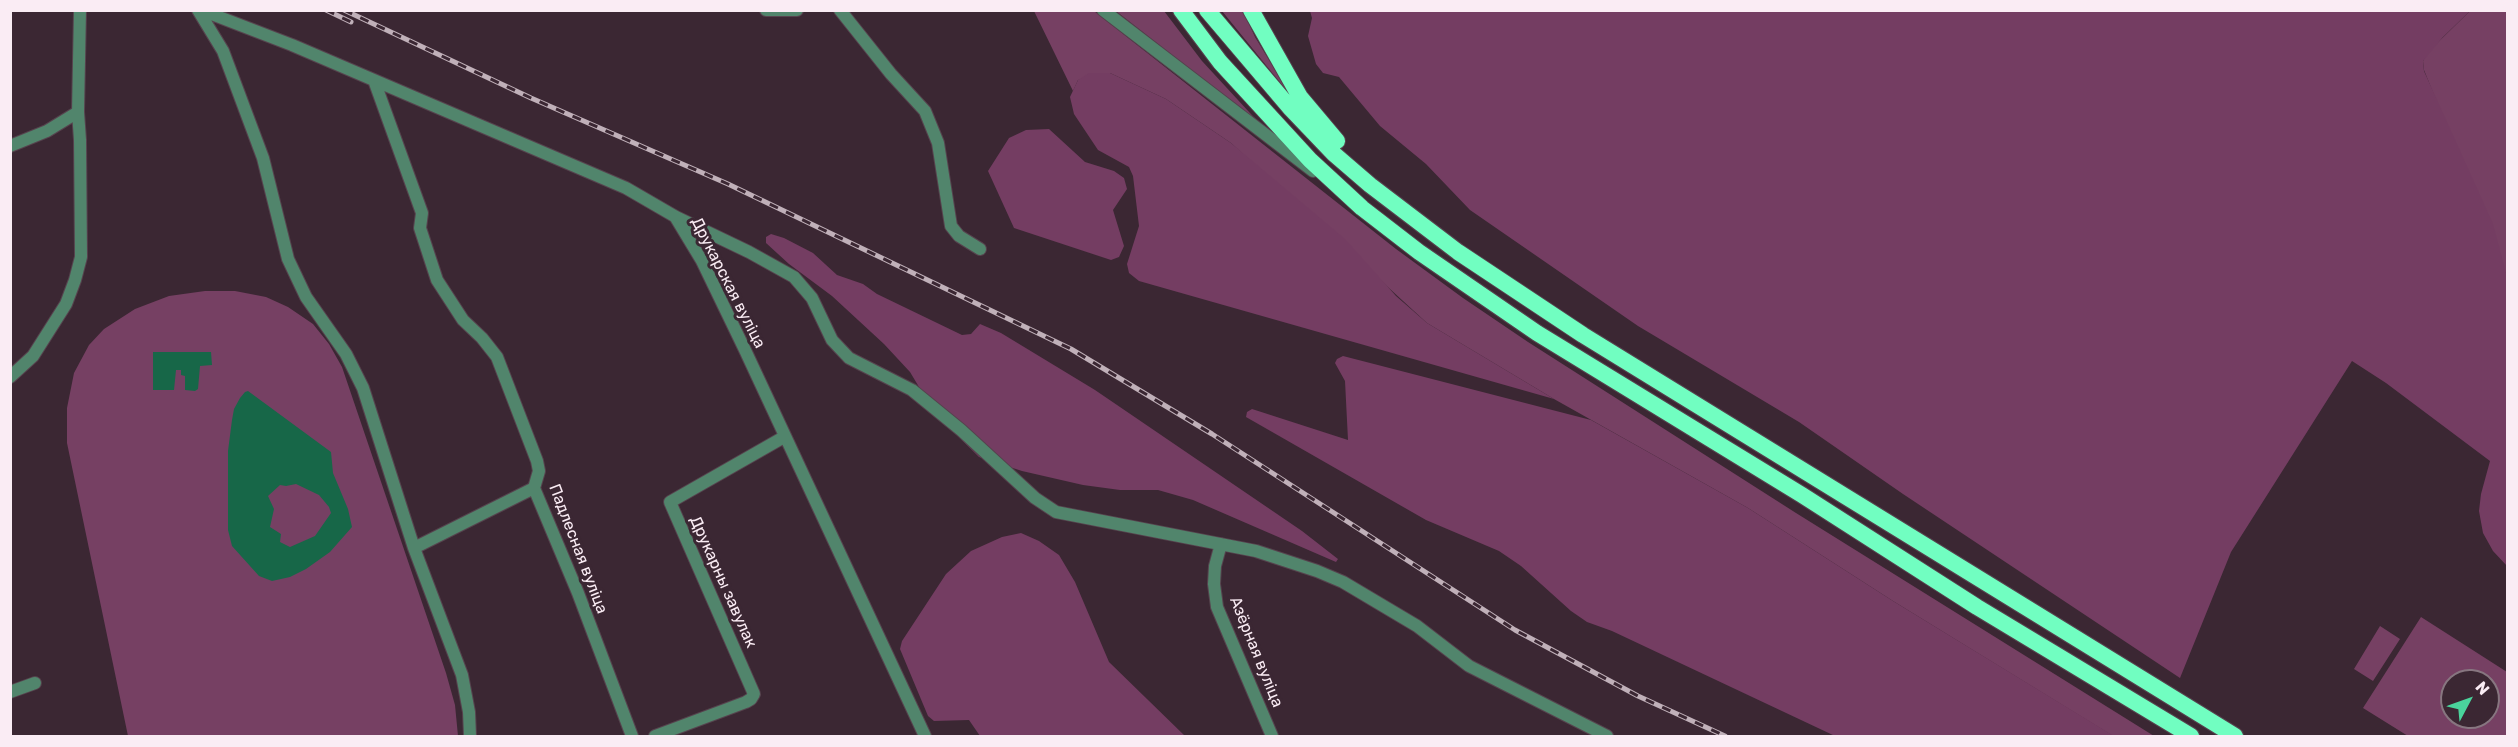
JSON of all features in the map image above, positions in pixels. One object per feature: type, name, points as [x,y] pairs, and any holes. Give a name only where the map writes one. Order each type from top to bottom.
[{"type":"highway","points":[[1181,10],[1220,62],[1310,160],[1362,208],[1419,252],[1537,333],[1794,490],[1977,607],[2191,736]]},
{"type":"highway","points":[[1207,10],[1291,109],[1334,154],[1370,185],[1458,252],[1583,335],[2235,736]]},
{"type":"highway","points":[[1251,10],[1300,97],[1328,132],[1418,222]]},
{"type":"street","points":[[10,377],[33,356],[66,304],[81,257],[78,112],[80,10]]},
{"type":"street","points":[[200,10],[223,51],[263,158],[288,259],[306,297],[346,354],[363,388],[414,548],[462,675],[469,712],[470,736]]},
{"type":"street","name":"Друкарская вуліца","points":[[200,10],[292,45],[375,83],[626,188],[676,217],[702,261],[925,736]]},
{"type":"street","points":[[766,10],[797,10]]},
{"type":"street","points":[[840,10],[891,74],[925,111],[938,143],[951,226],[959,236],[980,249]]},
{"type":"street","points":[[1103,10],[1362,208]]},
{"type":"street","name":"Падлесная вуліца","points":[[375,83],[422,213],[420,228],[437,280],[463,320],[482,338],[497,357],[537,461],[539,471],[534,488],[578,593],[632,736]]},
{"type":"street","points":[[10,146],[47,131],[78,112]]},
{"type":"street","points":[[676,217],[749,252],[794,277],[812,298],[832,340],[849,357],[912,390],[961,430],[1035,498],[1056,512],[1221,544],[1287,560],[1343,582],[1417,626],[1469,666],[1607,736]]},
{"type":"street","name":"Друкарны завулак","points":[[655,736],[746,702],[754,694],[670,502],[784,437]]},
{"type":"street","points":[[414,548],[534,488]]},
{"type":"street","name":"Азёрная вуліца","points":[[1221,544],[1215,566],[1217,607],[1272,736]]},
{"type":"street","points":[[10,692],[35,683]]},
{"type":"shaded area","points":[[1034,11],[1094,11],[1396,249],[1463,298],[1796,513],[2154,736],[2113,736],[1893,601],[1748,508],[1554,399],[1427,323],[1231,143],[1166,99],[1110,73],[1078,80],[1073,91]]},
{"type":"shaded area","points":[[1116,11],[1164,11],[1202,61],[1261,125]]},
{"type":"shaded area","points":[[1222,11],[1243,11],[1255,37],[1291,96]]},
{"type":"shaded area","points":[[1310,11],[2470,11],[2443,37],[2423,61],[2424,71],[2493,224],[2507,277],[2507,566],[2493,551],[2483,533],[2479,511],[2490,461],[2386,383],[2352,361],[2231,552],[2180,678],[1799,422],[1638,326],[1470,210],[1426,164],[1380,126],[1339,77],[1323,73],[1316,64],[1308,36],[1312,18]]},
{"type":"shaded area","points":[[2470,11],[2507,11],[2507,277],[2424,70],[2423,61],[2428,52]]},
{"type":"shaded area","points":[[1089,73],[1110,73],[1166,99],[1231,143],[1345,239],[1396,296],[1427,323],[1554,399],[1139,281],[1129,273],[1127,264],[1139,226],[1133,176],[1129,167],[1098,150],[1074,114],[1070,97],[1078,80]]},
{"type":"shaded area","points":[[1049,129],[1085,162],[1114,171],[1124,178],[1127,189],[1113,210],[1124,246],[1119,257],[1111,260],[1014,228],[988,171],[1009,138],[1026,130]]},
{"type":"shaded area","points":[[771,234],[813,253],[837,275],[863,284],[877,294],[962,335],[971,334],[980,324],[1001,333],[1095,390],[1302,531],[1338,559],[1336,562],[1193,500],[1158,490],[1120,490],[1083,485],[1022,471],[979,457],[934,412],[910,372],[884,344],[832,296],[789,264],[766,243],[766,237]]},
{"type":"shaded area","points":[[205,291],[235,291],[266,297],[288,307],[313,324],[329,344],[342,367],[446,673],[455,705],[458,736],[128,736],[67,443],[67,408],[74,373],[89,345],[104,329],[135,309],[169,296]]},
{"type":"shaded area","points":[[153,352],[211,352],[212,365],[200,366],[198,389],[195,391],[185,390],[185,376],[181,375],[181,370],[176,370],[174,390],[153,390]]},
{"type":"shaded area","points":[[1343,356],[1591,420],[1748,508],[1893,601],[2114,736],[1835,736],[1612,631],[1587,622],[1571,611],[1521,566],[1499,551],[1426,520],[1246,417],[1247,412],[1252,409],[1348,440],[1345,381],[1335,363]]},
{"type":"shaded area","points":[[248,391],[331,452],[333,473],[348,509],[352,527],[330,552],[306,569],[290,577],[272,581],[259,576],[232,546],[228,530],[228,451],[234,409]],"holes":[[[296,484],[319,495],[331,513],[315,536],[290,547],[280,542],[281,534],[270,527],[274,509],[268,496],[280,485]]]},
{"type":"shaded area","points":[[1021,533],[1039,541],[1059,555],[1075,582],[1109,662],[1185,736],[980,736],[969,720],[934,721],[928,716],[900,649],[902,641],[946,574],[971,551],[1002,537]]},
{"type":"shaded area","points":[[2421,617],[2507,672],[2507,736],[2408,736],[2363,708]]},
{"type":"shaded area","points":[[2380,626],[2400,639],[2373,681],[2354,669]]},
{"type":"railway","points":[[326,10],[351,22]]},
{"type":"railway","points":[[344,10],[531,98],[728,184],[1071,349],[1212,434],[1515,630],[1638,696],[1725,736]]}]
